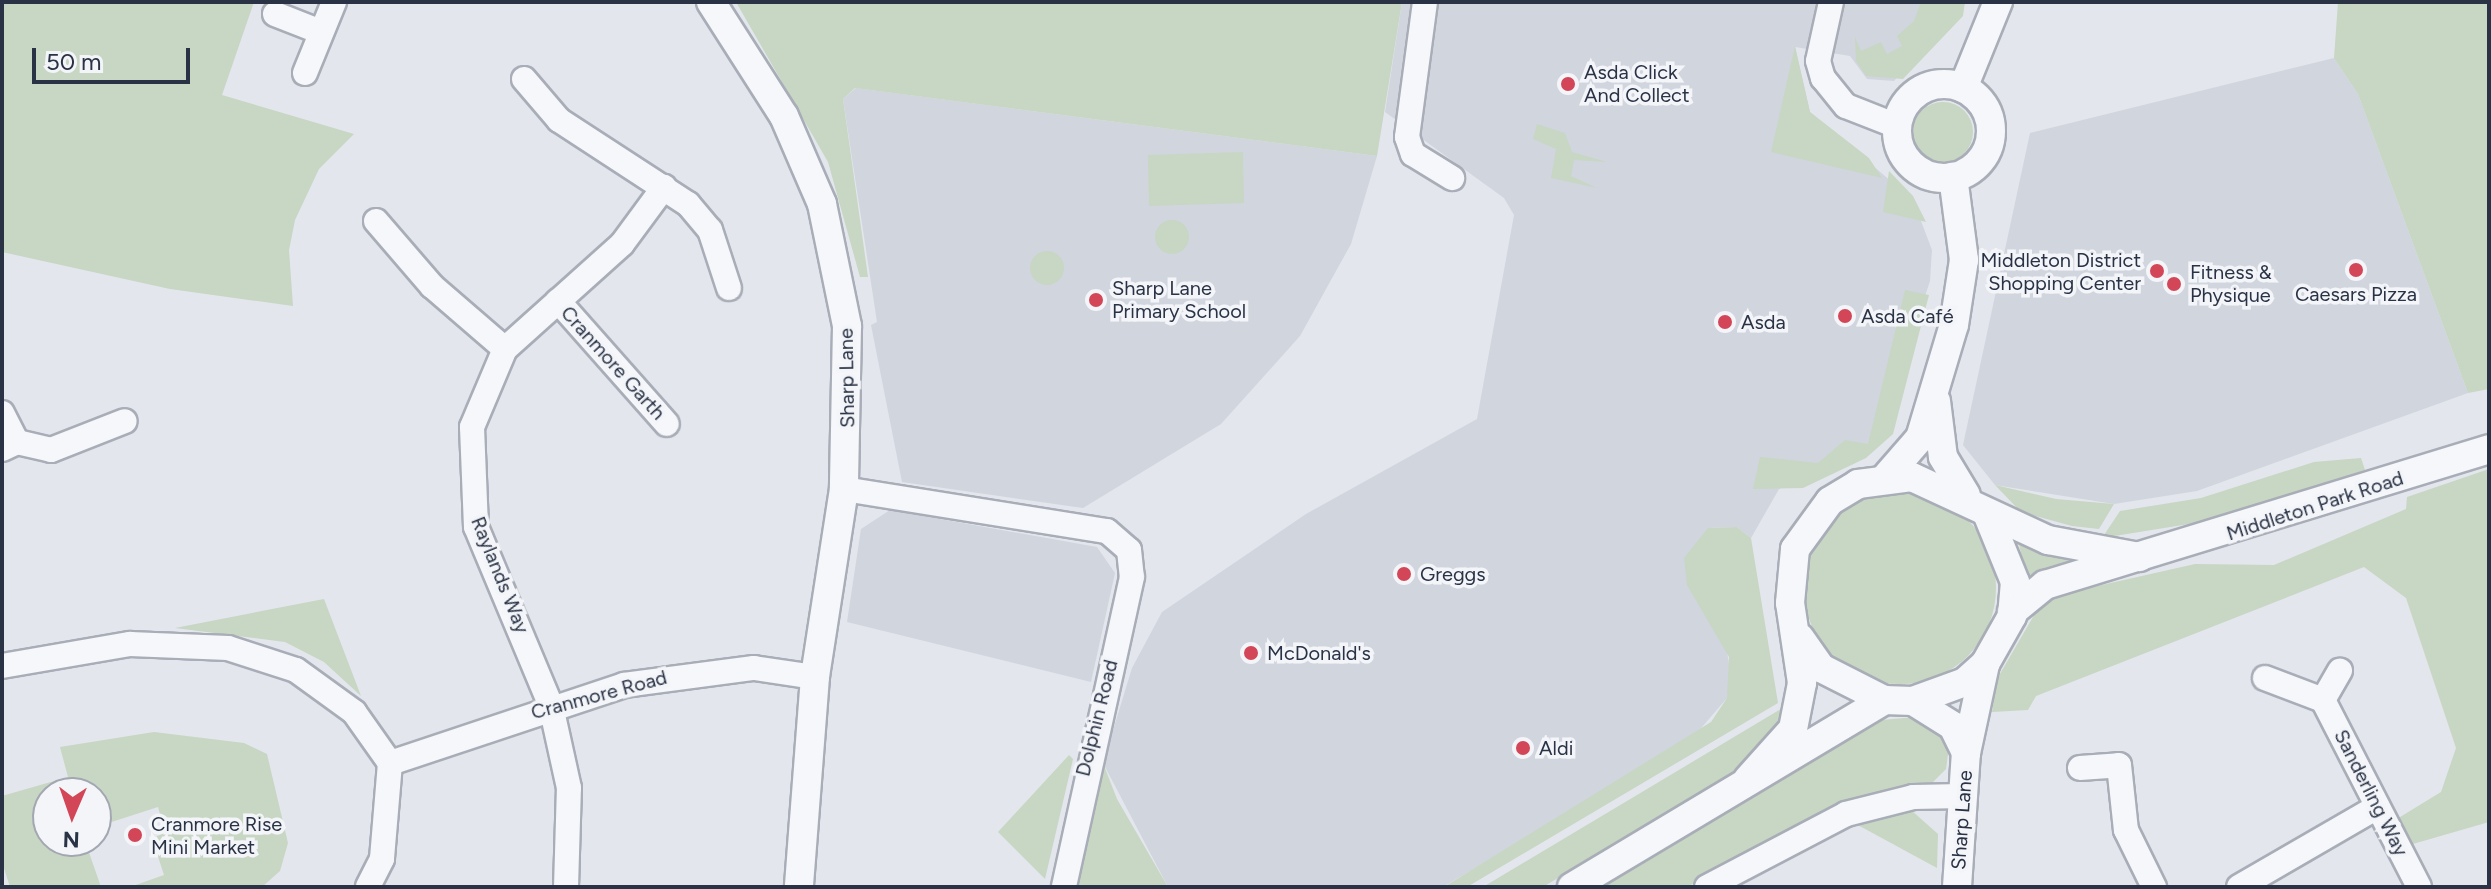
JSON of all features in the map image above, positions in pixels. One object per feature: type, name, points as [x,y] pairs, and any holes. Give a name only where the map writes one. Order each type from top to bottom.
[{"type":"street","points":[[305,73],[334,2]]},
{"type":"street","name":"Sharp Lane","points":[[711,2],[784,116],[822,204],[847,326],[844,489],[815,677],[799,887]]},
{"type":"street","points":[[1425,2],[1407,137],[1413,154],[1452,178]]},
{"type":"street","points":[[1831,2],[1818,61],[1823,78],[1846,106],[1897,126]]},
{"type":"street","points":[[1963,88],[1998,2]]},
{"type":"street","points":[[275,14],[321,32]]},
{"type":"street","points":[[524,79],[559,120],[664,187],[710,230],[729,288]]},
{"type":"street","points":[[1963,88],[1986,108],[1991,131],[1978,163],[1953,177],[1914,167],[1899,146],[1897,126],[1921,90],[1963,88]]},
{"type":"street","points":[[1886,477],[1920,438],[1936,400],[1964,260],[1953,177]]},
{"type":"street","name":"Raylands Way","points":[[566,887],[569,788],[551,706],[476,527],[470,493],[478,402],[505,349],[622,244],[664,187]]},
{"type":"street","points":[[376,221],[432,286],[505,349]]},
{"type":"street","name":"Cranmore Garth","points":[[558,301],[667,424]]},
{"type":"street","points":[[1936,400],[1943,457],[1966,495]]},
{"type":"street","points":[[2,413],[9,445],[51,450],[125,421]]},
{"type":"street","name":"Middleton Park Road","points":[[2012,612],[2045,585],[2489,449]]},
{"type":"street","name":"Middleton Park Road","points":[[1748,779],[1793,729],[1800,637],[1789,575],[1808,525],[1830,501],[1886,477],[1912,477],[1966,495],[1988,516],[2048,540],[2139,557]]},
{"type":"street","name":"Dolphin Road","points":[[844,489],[1107,531],[1129,550],[1132,577],[1064,887]]},
{"type":"street","name":"Middleton Park Road","points":[[1800,637],[1821,668],[1884,700],[1913,701],[1942,694],[1985,664],[2012,612],[2015,582],[1988,516]]},
{"type":"street","points":[[2,666],[130,644],[228,648],[296,670],[354,712],[390,763],[382,859],[368,887]]},
{"type":"street","name":"Sharp Lane","points":[[1957,887],[1966,753],[1985,664]]},
{"type":"street","name":"Cranmore Road","points":[[390,763],[551,706],[698,671],[754,668],[815,677]]},
{"type":"street","points":[[2265,678],[2323,700],[2340,671]]},
{"type":"street","name":"Middleton Park Road","points":[[1572,887],[1884,700]]},
{"type":"street","name":"Sanderling Way","points":[[2323,700],[2419,887]]},
{"type":"street","name":"Sharp Lane","points":[[1913,701],[1953,726],[1966,753]]},
{"type":"street","points":[[2080,768],[2119,765],[2126,830],[2154,887]]},
{"type":"street","points":[[1721,884],[1857,810],[1913,797],[1963,796]]},
{"type":"street","points":[[2242,886],[2377,807]]},
{"type":"shaded area","points":[[1402,2],[1961,2],[1894,81],[1867,79],[1850,56],[1795,47],[1810,112],[1913,200],[1932,250],[1930,281],[1874,449],[1779,489],[1751,538],[1737,527],[1708,528],[1731,677],[1727,698],[1690,741],[1443,887],[1168,887],[1103,763],[1132,668],[1162,612],[1306,514],[1477,419],[1514,215],[1504,198],[1385,112]]},
{"type":"shaded area","points":[[2334,58],[2358,94],[2468,393],[2197,491],[2114,504],[1995,485],[1963,445],[2030,133]]},
{"type":"shaded area","name":"Sharp Lane Primary School","points":[[856,88],[1377,156],[1351,244],[1300,336],[1221,424],[1083,508],[902,482],[871,325],[877,322],[843,99]]},
{"type":"shaded area","points":[[890,510],[1097,547],[1115,573],[1091,682],[847,622],[861,529]]},
{"type":"green space","points":[[2,2],[254,2],[222,95],[354,134],[319,169],[295,220],[289,250],[293,306],[170,289],[2,252]]},
{"type":"green space","points":[[736,2],[1402,2],[1377,156],[855,88],[843,99],[868,277],[860,277],[828,162]]},
{"type":"green space","points":[[1921,2],[1965,2],[1963,16],[1903,79],[1866,76],[1856,61],[1855,37],[1861,51],[1881,42],[1887,54],[1902,46],[1897,36],[1914,21]]},
{"type":"green space","points":[[2338,2],[2489,2],[2489,389],[2468,393],[2358,94],[2334,58]]},
{"type":"green space","points":[[1795,46],[1810,112],[1869,158],[1882,178],[1771,152]]},
{"type":"green space","points":[[1943,102],[1955,104],[1964,111],[1971,120],[1971,144],[1964,153],[1955,160],[1943,162],[1931,160],[1922,153],[1915,144],[1913,132],[1915,120],[1922,111],[1931,104]]},
{"type":"green space","points":[[1537,124],[1565,133],[1572,152],[1607,162],[1574,160],[1571,176],[1597,188],[1551,178],[1556,149],[1533,139]]},
{"type":"green space","points":[[1243,152],[1244,203],[1149,206],[1148,155]]},
{"type":"green space","points":[[1889,171],[1913,196],[1926,222],[1883,212]]},
{"type":"green space","points":[[1172,220],[1184,225],[1189,237],[1184,249],[1172,254],[1160,249],[1155,237],[1160,225]]},
{"type":"green space","points":[[1047,251],[1059,256],[1064,268],[1059,280],[1047,285],[1035,280],[1030,268],[1035,256]]},
{"type":"green space","points":[[1905,290],[1929,295],[1893,434],[1866,458],[1803,488],[1753,489],[1760,457],[1818,463],[1845,440],[1868,444]]},
{"type":"green space","points":[[2361,458],[2365,470],[2220,519],[2102,538],[2120,511],[2201,498],[2314,462]]},
{"type":"green space","points":[[2489,469],[2489,822],[2399,848],[2387,825],[2441,792],[2456,748],[2406,598],[2364,567],[2036,696],[2028,710],[1992,712],[1997,679],[2044,598],[2195,564],[2274,565],[2406,509],[2407,497]]},
{"type":"green space","points":[[1995,485],[2056,499],[2114,504],[2099,529],[2072,526],[2021,512]]},
{"type":"green space","points":[[1900,492],[1937,499],[1968,520],[1989,551],[1996,588],[1989,625],[1968,656],[1937,677],[1900,684],[1863,677],[1832,656],[1811,625],[1804,588],[1811,551],[1832,520],[1863,499]]},
{"type":"green space","points":[[1737,527],[1751,538],[1778,703],[1467,887],[1444,887],[1711,722],[1727,698],[1729,657],[1687,585],[1684,558],[1708,528]]},
{"type":"green space","points":[[2018,539],[2101,555],[2028,587]]},
{"type":"green space","points":[[324,599],[361,696],[324,662],[285,642],[175,628]]},
{"type":"green space","points":[[1786,706],[1788,720],[1747,764],[1543,887],[1483,887]]},
{"type":"green space","points":[[1916,717],[1939,729],[1949,747],[1946,769],[1931,784],[1835,807],[1687,887],[1596,887],[1870,721]]},
{"type":"green space","points":[[154,732],[244,743],[267,754],[288,843],[280,871],[262,887],[130,887],[164,875],[152,838],[165,833],[158,807],[112,822],[112,777],[68,777],[60,747]]},
{"type":"green space","points":[[1069,755],[1073,759],[1045,879],[998,832]]},
{"type":"green space","points":[[1103,763],[1117,799],[1168,887],[1077,887]]},
{"type":"green space","points":[[32,787],[32,857],[91,857],[101,887],[10,887],[2,862],[2,796]]},
{"type":"green space","points":[[1911,810],[1938,834],[1937,868],[1856,824]]},
{"type":"place","name":"Asda Click And Collect","points":[[1568,84]]},
{"type":"place","name":"Caesars Pizza","points":[[2356,270]]},
{"type":"place","name":"Middleton District Shopping Center","points":[[2157,271]]},
{"type":"place","name":"Fitness & Physique","points":[[2174,284]]},
{"type":"place","name":"Sharp Lane Primary School","points":[[1096,300]]},
{"type":"place","name":"Asda Café","points":[[1845,316]]},
{"type":"place","name":"Asda","points":[[1725,322]]},
{"type":"place","name":"Greggs","points":[[1404,574]]},
{"type":"place","name":"McDonald's","points":[[1251,653]]},
{"type":"place","name":"Aldi","points":[[1523,748]]},
{"type":"place","name":"Cranmore Rise Mini Market","points":[[135,835]]}]
